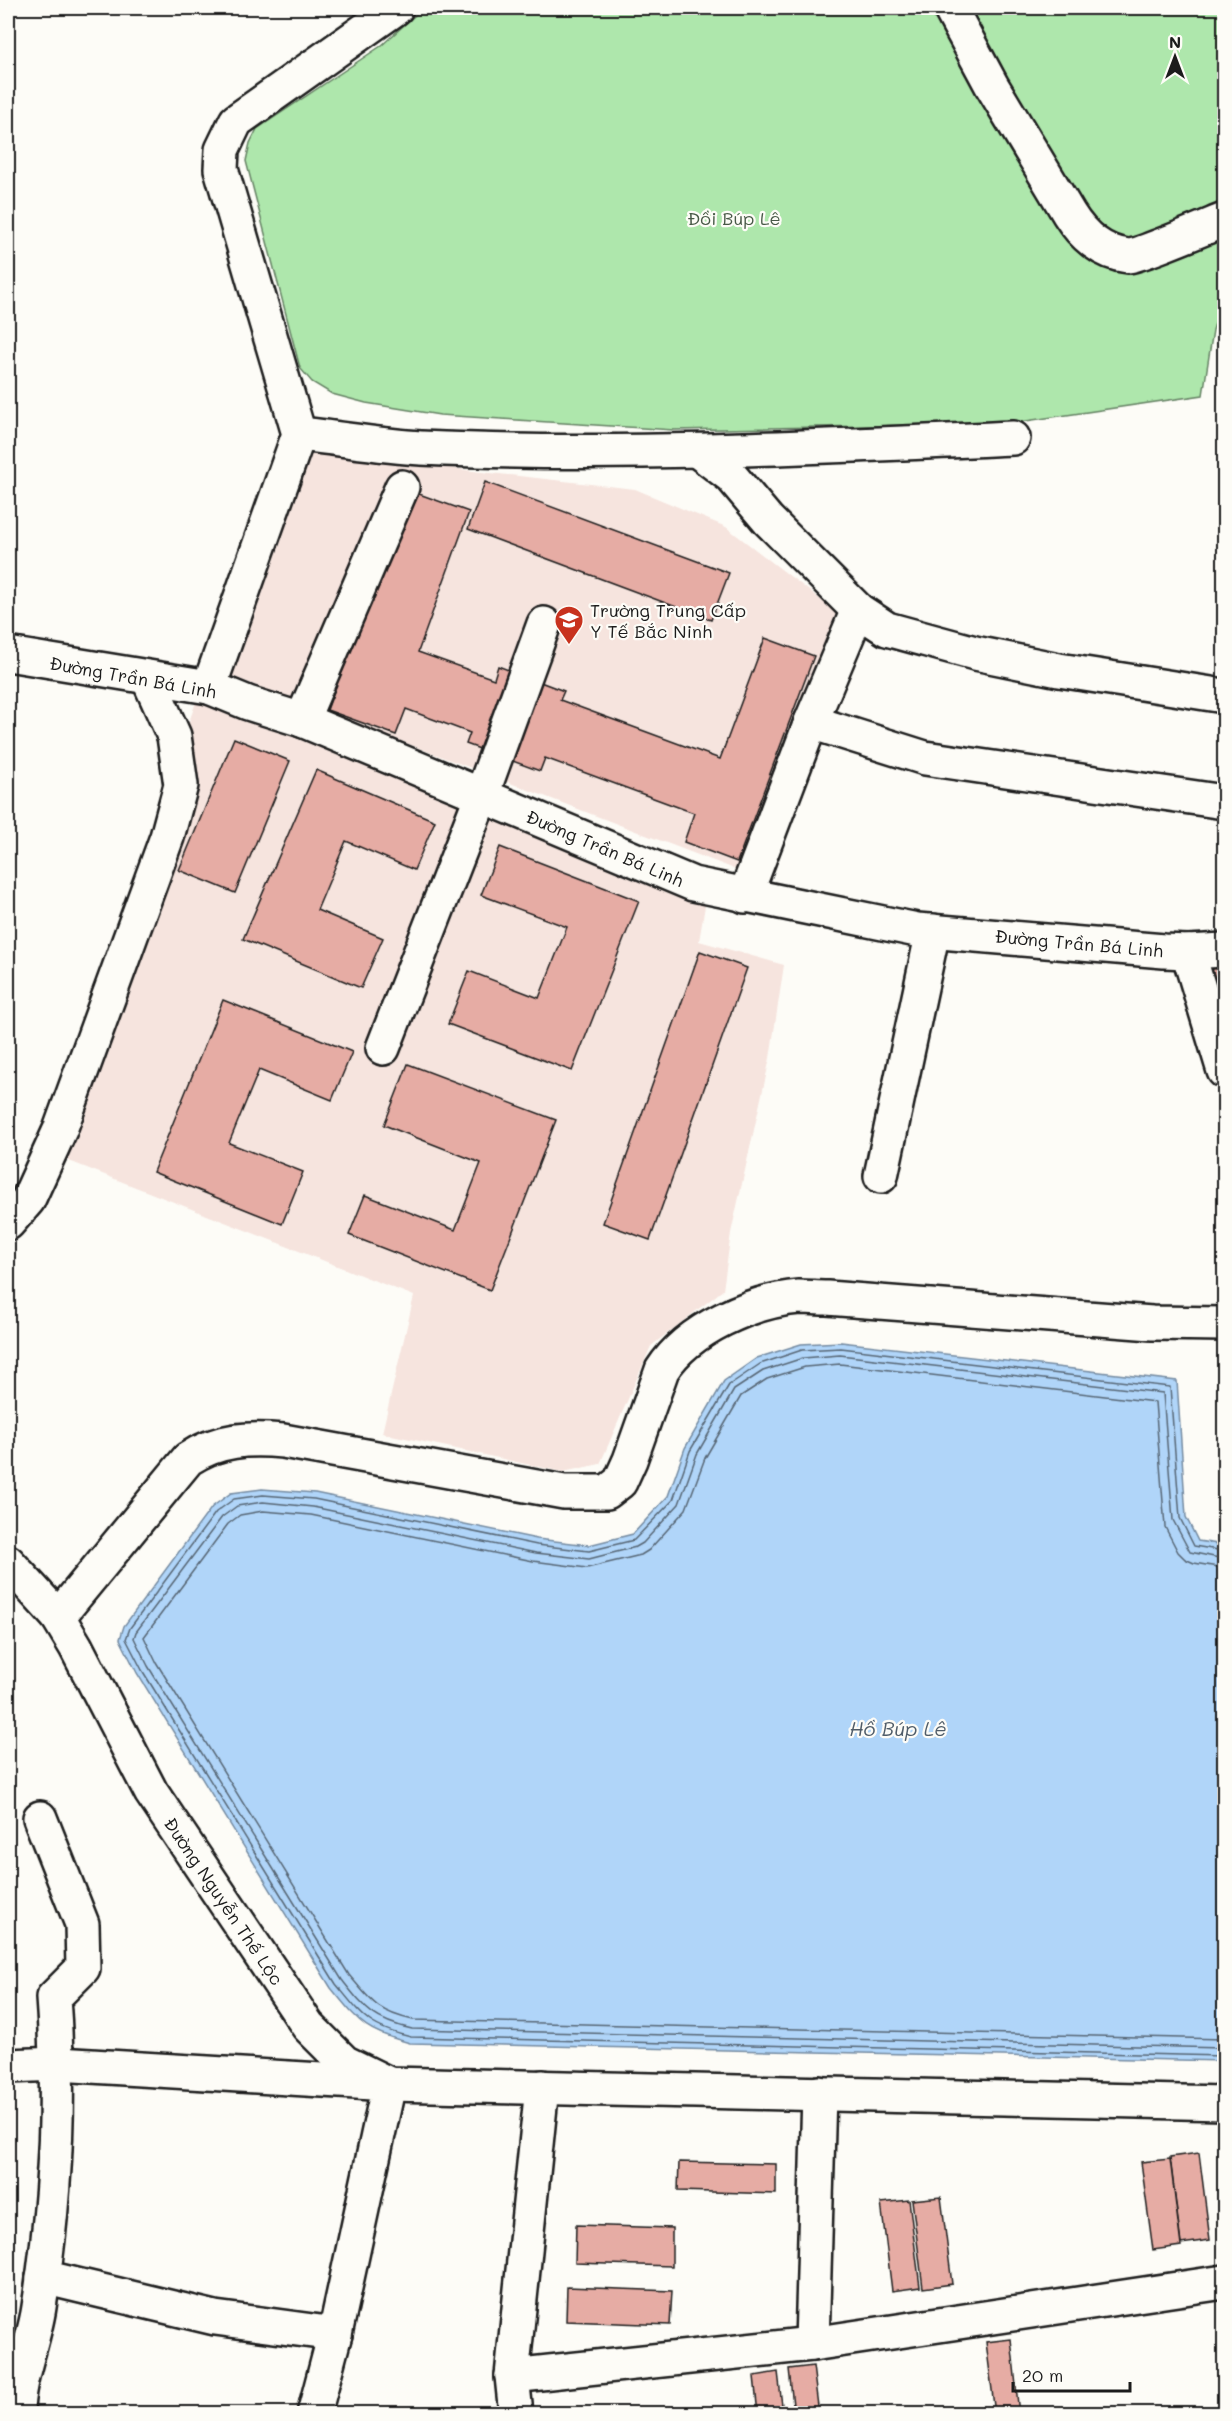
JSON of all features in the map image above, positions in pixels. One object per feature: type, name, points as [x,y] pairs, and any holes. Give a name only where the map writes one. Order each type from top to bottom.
[{"type":"street","points":[[209,687],[299,434],[221,169],[222,150],[236,122],[396,8]]},
{"type":"street","points":[[950,8],[992,86],[1069,214],[1078,228],[1103,249],[1130,256],[1224,220]]},
{"type":"street","points":[[299,434],[419,448],[698,451],[1012,438]]},
{"type":"street","points":[[698,451],[731,476],[768,520],[858,610],[887,629],[975,653],[1059,670],[1224,696]]},
{"type":"street","points":[[302,720],[402,487]]},
{"type":"street","points":[[745,896],[811,722],[858,610]]},
{"type":"street","points":[[383,1048],[481,796],[544,624]]},
{"type":"street","name":"Đường Trần Bá Linh","points":[[8,654],[209,687],[248,703],[302,720],[693,884],[917,930],[1188,952],[1224,950]]},
{"type":"street","points":[[8,1223],[28,1200],[60,1130],[167,837],[175,806],[180,785],[174,736],[148,678]]},
{"type":"street","points":[[811,722],[925,758],[1224,802]]},
{"type":"street","points":[[881,1176],[933,931]]},
{"type":"street","points":[[1188,952],[1224,1071]]},
{"type":"street","points":[[58,1617],[180,1468],[199,1452],[223,1443],[258,1439],[283,1441],[564,1492],[608,1492],[620,1482],[662,1370],[670,1357],[723,1320],[769,1303],[799,1297],[827,1298],[1152,1323],[1224,1324]]},
{"type":"street","name":"Đường Nguyễn Thế Lộc","points":[[8,1562],[58,1617],[76,1647],[151,1792],[308,2026],[344,2062],[388,2084],[1224,2103]]},
{"type":"street","points":[[17,2414],[39,2308],[57,2146],[58,2064],[53,1998],[83,1968],[82,1924],[40,1818]]},
{"type":"street","points":[[8,2067],[58,2064],[388,2084],[335,2334],[314,2414]]},
{"type":"street","points":[[516,2414],[512,2376],[542,2087]]},
{"type":"street","points":[[812,2344],[819,2093]]},
{"type":"street","points":[[43,2277],[215,2318],[335,2334]]},
{"type":"street","points":[[512,2376],[812,2344],[1224,2282]]},
{"type":"shaded area","points":[[308,447],[473,471],[635,489],[726,527],[842,616],[745,873],[231,676]]},
{"type":"shaded area","points":[[198,696],[445,800],[706,900],[699,941],[784,965],[770,1058],[731,1233],[723,1290],[651,1346],[600,1464],[563,1472],[382,1433],[414,1296],[41,1150]]},
{"type":"green space","name":"Đồi Búp Lê","points":[[423,8],[1224,8],[1224,294],[1213,330],[1203,395],[1012,423],[674,430],[440,415],[366,403],[332,394],[312,382],[300,368],[246,161],[250,143],[257,129],[381,46]]},
{"type":"water","name":"Hồ Búp Lê","points":[[841,1342],[1177,1381],[1186,1517],[1198,1541],[1224,1545],[1224,2061],[410,2043],[372,2030],[349,2010],[331,1988],[137,1673],[120,1639],[124,1626],[212,1507],[231,1493],[262,1489],[315,1493],[537,1539],[589,1545],[633,1534],[668,1496],[685,1448],[724,1381],[757,1358],[801,1344]]},
{"type":"building","points":[[485,482],[729,573],[711,620],[468,529]]},
{"type":"building","points":[[408,490],[469,512],[418,652],[494,679],[498,666],[564,691],[560,700],[720,759],[765,638],[814,656],[737,862],[684,842],[694,813],[545,758],[540,771],[466,744],[470,733],[406,709],[396,735],[327,710]]},
{"type":"building","points":[[234,738],[290,761],[235,893],[179,870]]},
{"type":"building","points":[[316,770],[435,821],[414,870],[346,841],[317,910],[383,938],[361,988],[243,939]]},
{"type":"building","points":[[500,847],[639,901],[572,1071],[448,1024],[469,971],[539,998],[567,927],[481,895]]},
{"type":"building","points":[[700,951],[747,968],[650,1240],[603,1223]]},
{"type":"building","points":[[1224,966],[1224,1036],[1205,971]]},
{"type":"building","points":[[223,1000],[352,1052],[332,1100],[259,1070],[229,1143],[303,1172],[282,1224],[153,1172]]},
{"type":"building","points":[[408,1064],[556,1120],[490,1290],[349,1235],[365,1195],[455,1230],[481,1163],[384,1125]]},
{"type":"building","points":[[1199,2153],[1210,2240],[1181,2244],[1170,2157]]},
{"type":"building","points":[[1170,2159],[1181,2246],[1153,2250],[1141,2162]]},
{"type":"building","points":[[679,2162],[776,2164],[776,2194],[678,2191]]},
{"type":"building","points":[[941,2197],[952,2284],[923,2288],[912,2200]]},
{"type":"building","points":[[909,2200],[920,2287],[892,2291],[881,2203]]},
{"type":"building","points":[[576,2225],[672,2228],[672,2266],[575,2263]]},
{"type":"building","points":[[567,2287],[672,2291],[670,2325],[566,2321]]},
{"type":"building","points":[[1011,2339],[1019,2414],[995,2414],[986,2342]]},
{"type":"building","points":[[813,2366],[819,2414],[794,2414],[789,2369]]},
{"type":"building","points":[[778,2372],[783,2414],[758,2414],[754,2376]]},
{"type":"place","name":"Trường Trung Cấp Y Tế Bắc Ninh","points":[[569,646]]}]
